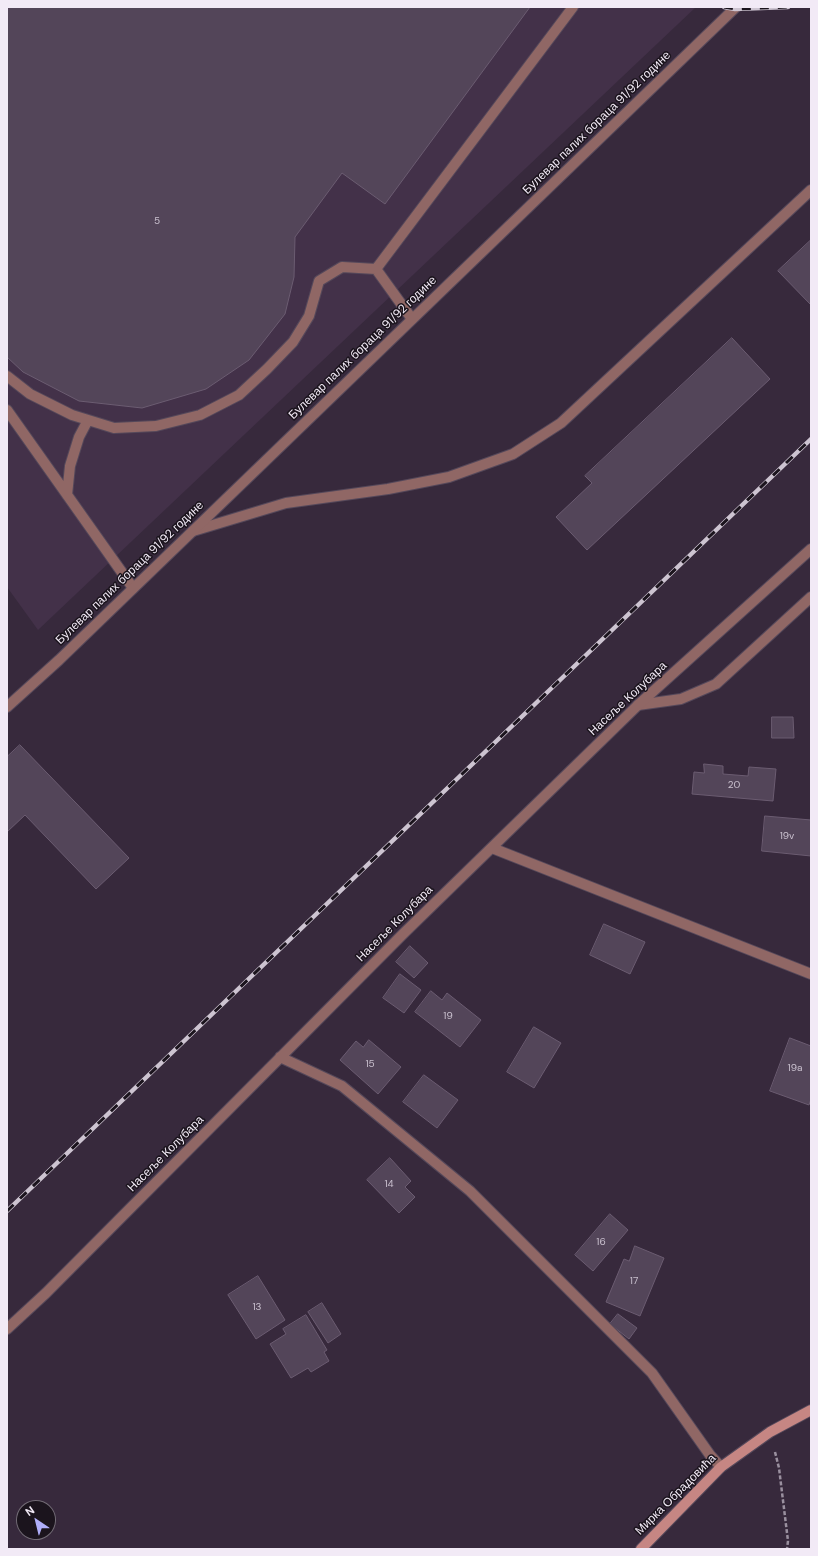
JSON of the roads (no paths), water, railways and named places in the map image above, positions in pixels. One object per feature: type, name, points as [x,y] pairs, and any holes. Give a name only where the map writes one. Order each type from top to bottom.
[{"type":"street","points":[[376,269],[573,7]]},
{"type":"street","name":"Булевар палих бораца 91/92 године","points":[[7,707],[59,660],[134,588],[736,7]]},
{"type":"street","points":[[193,531],[286,503],[388,489],[449,477],[513,454],[561,423],[811,190]]},
{"type":"street","points":[[7,376],[30,394],[72,415],[114,428],[156,426],[200,415],[238,395],[267,369],[293,342],[309,316],[319,280],[342,266],[376,269],[412,319]]},
{"type":"street","points":[[7,410],[134,588]]},
{"type":"street","points":[[67,495],[70,466],[79,437],[88,420]]},
{"type":"street","name":"Насеље Колубара","points":[[7,1329],[46,1293],[402,934],[638,705],[811,549]]},
{"type":"street","points":[[638,705],[681,699],[716,684],[811,597]]},
{"type":"street","points":[[492,848],[811,974]]},
{"type":"street","points":[[280,1057],[342,1086],[470,1191],[652,1373],[710,1455],[721,1467]]},
{"type":"street","name":"Мирка Обрадовића","points":[[641,1549],[721,1467],[770,1432],[811,1410]]},
{"type":"railway","points":[[724,7],[735,9],[788,7]]},
{"type":"railway","points":[[7,1211],[811,439]]}]
